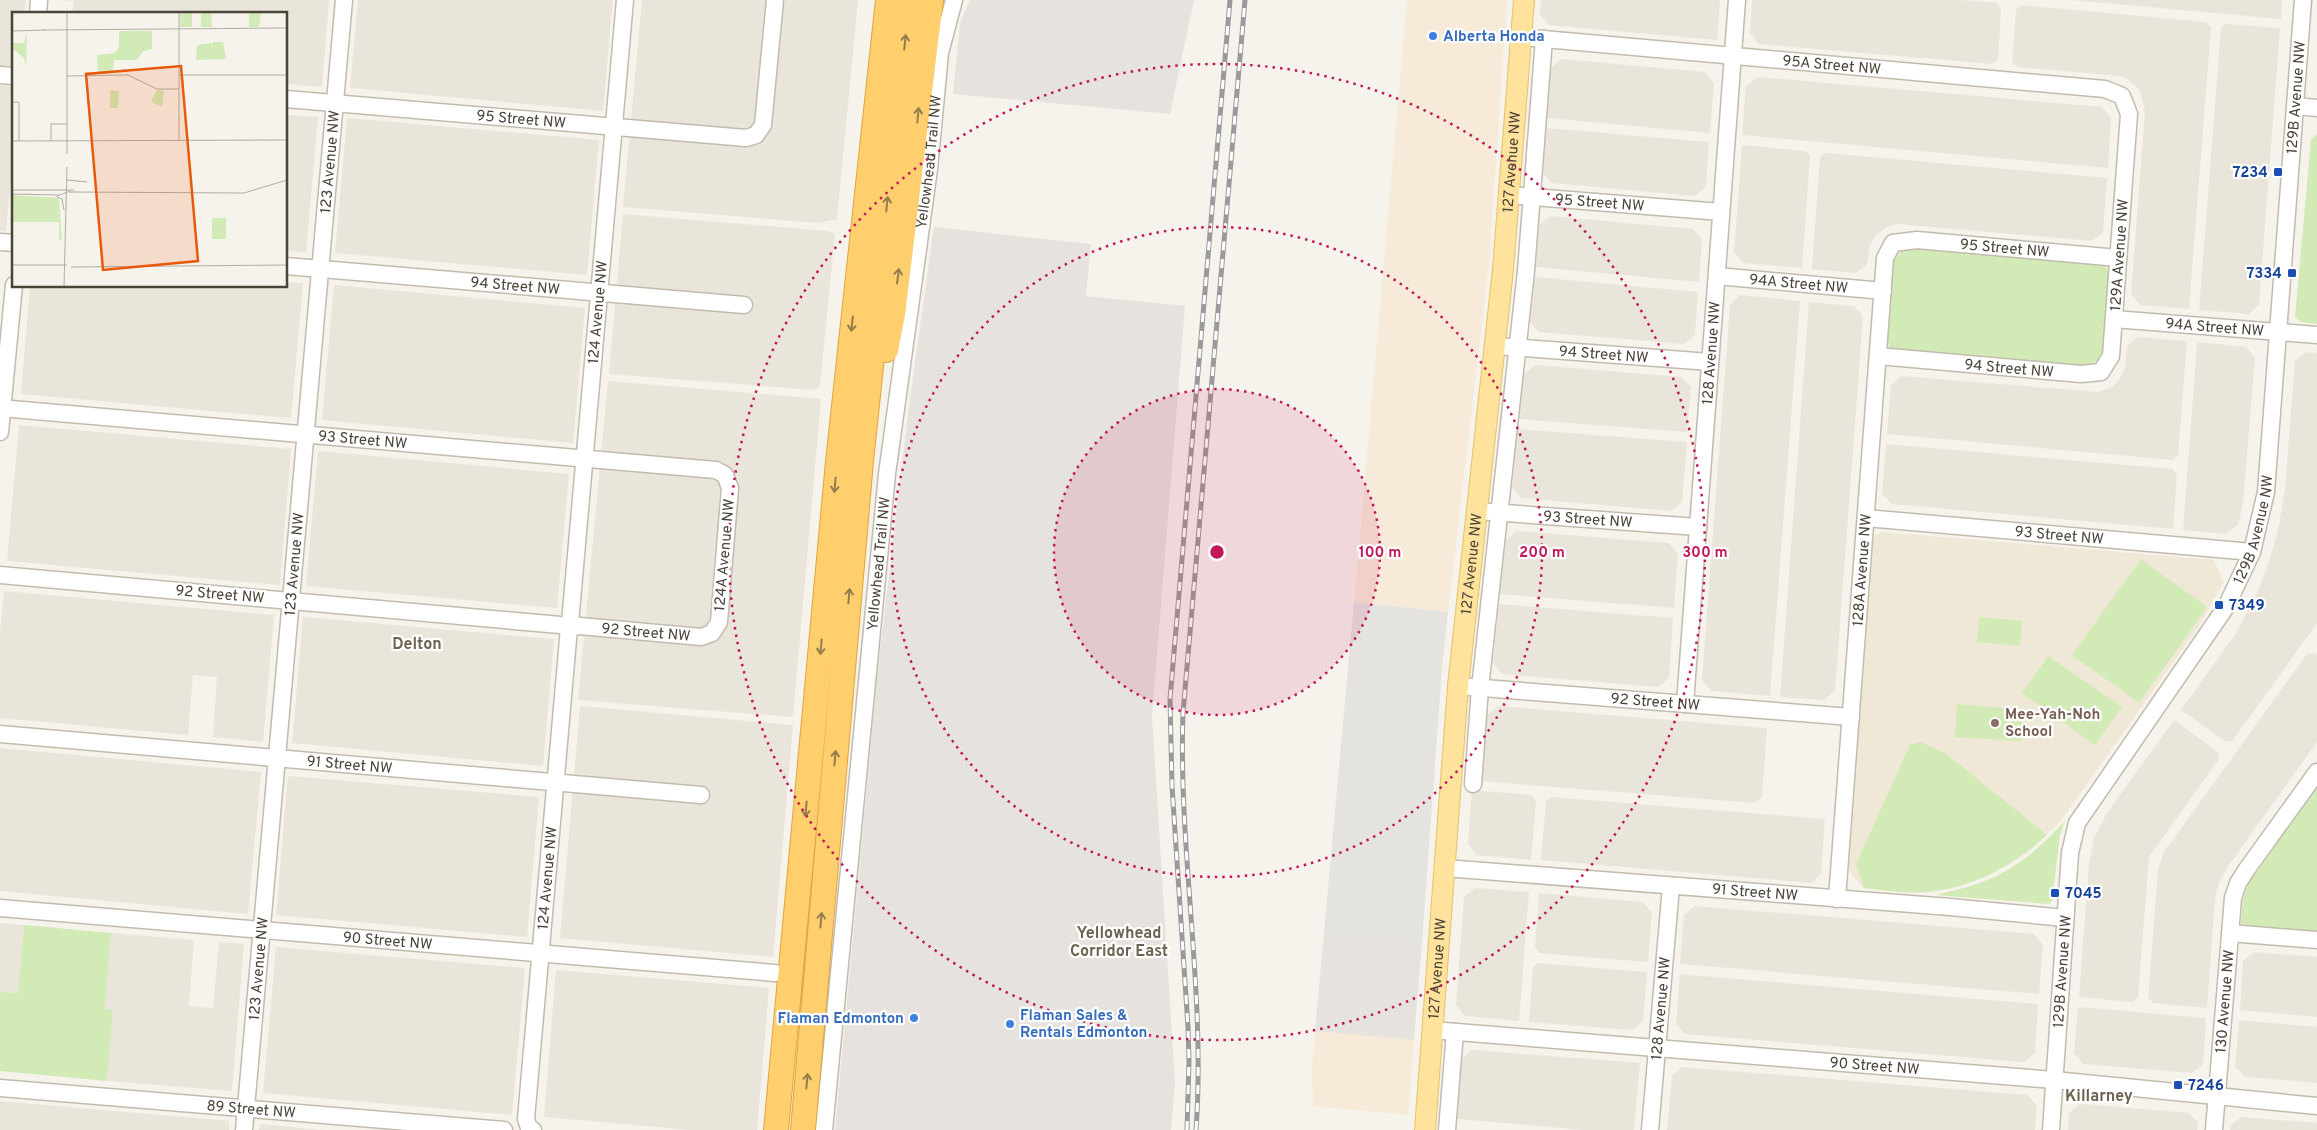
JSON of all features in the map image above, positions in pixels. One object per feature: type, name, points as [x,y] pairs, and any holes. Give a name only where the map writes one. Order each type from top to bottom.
[{"type":"highway","points":[[857,275],[858,173],[873,0]]},
{"type":"highway","points":[[776,1130],[857,275],[888,0]]},
{"type":"highway","name":"Yellowhead Trail NW","points":[[803,1130],[861,461],[910,0]]},
{"type":"highway","points":[[861,461],[893,314],[932,0]]},
{"type":"main road","name":"127 Avenue NW","points":[[1425,1130],[1458,686],[1496,346],[1524,0]]},
{"type":"street","name":"123 Avenue NW","points":[[244,1130],[344,0]]},
{"type":"street","name":"124 Avenue NW","points":[[531,1129],[526,1120],[625,0]]},
{"type":"street","name":"95 Street NW","points":[[288,99],[746,138],[756,135],[763,125],[775,0]]},
{"type":"street","name":"Yellowhead Trail NW","points":[[824,1130],[887,474],[928,179],[940,53],[954,0]]},
{"type":"street","name":"128 Avenue NW","points":[[1685,704],[1737,0]]},
{"type":"street","name":"129B Avenue NW","points":[[2051,1130],[2070,853],[2076,823],[2206,639],[2226,607],[2252,552],[2266,492],[2303,0]]},
{"type":"street","name":"95A Street NW","points":[[1522,37],[2105,89],[2122,96],[2129,114]]},
{"type":"street","name":"127 Avenue NW","points":[[1473,784],[1480,688],[1518,347],[1544,40]]},
{"type":"street","points":[[2296,106],[2317,108]]},
{"type":"street","name":"129A Avenue NW","points":[[2081,374],[2102,372],[2111,356],[2129,114]]},
{"type":"street","name":"95 Street NW","points":[[1509,195],[1721,212]]},
{"type":"street","name":"95 Street NW","points":[[1893,243],[1917,240],[2118,258]]},
{"type":"street","name":"128A Avenue NW","points":[[1837,899],[1885,258],[1893,243]]},
{"type":"street","name":"94 Street NW","points":[[288,266],[744,305]]},
{"type":"street","name":"94A Street NW","points":[[1717,276],[1883,291]]},
{"type":"street","points":[[0,432],[14,288]]},
{"type":"street","name":"94A Street NW","points":[[2114,319],[2317,335]]},
{"type":"street","name":"94 Street NW","points":[[1496,346],[1710,362]]},
{"type":"street","name":"94 Street NW","points":[[1878,356],[2081,374]]},
{"type":"street","name":"93 Street NW","points":[[1,408],[716,470],[725,475]]},
{"type":"street","name":"124A Avenue NW","points":[[712,633],[719,622],[730,488],[725,475]]},
{"type":"street","name":"93 Street NW","points":[[1477,511],[1698,528]]},
{"type":"street","name":"93 Street NW","points":[[1866,518],[2252,552]]},
{"type":"street","name":"92 Street NW","points":[[0,575],[701,637],[712,633]]},
{"type":"street","name":"92 Street NW","points":[[1458,686],[1851,717]]},
{"type":"street","name":"91 Street NW","points":[[0,734],[701,795]]},
{"type":"street","name":"130 Avenue NW","points":[[2214,1130],[2230,933],[2234,898],[2238,884],[2317,772]]},
{"type":"street","name":"91 Street NW","points":[[1444,868],[2065,918]]},
{"type":"street","name":"128 Avenue NW","points":[[1650,1130],[1670,886]]},
{"type":"street","name":"90 Street NW","points":[[0,908],[775,973]]},
{"type":"street","name":"130 Avenue NW","points":[[2230,933],[2317,940]]},
{"type":"street","name":"90 Street NW","points":[[1432,1030],[2054,1080],[2317,1106]]},
{"type":"street","name":"127 Avenue NW","points":[[1447,1130],[1455,1032]]},
{"type":"street","name":"89 Street NW","points":[[0,1088],[504,1130]]},
{"type":"shaded area","points":[[0,0],[26,0],[24,12],[12,12],[12,67],[0,66]]},
{"type":"shaded area","points":[[64,0],[329,0],[322,87],[288,84],[288,12],[72,12],[74,1]]},
{"type":"shaded area","points":[[358,0],[613,0],[603,111],[350,88]]},
{"type":"shaded area","points":[[642,0],[858,0],[837,219],[818,223],[623,207]]},
{"type":"shaded area","points":[[970,0],[1194,0],[1170,114],[953,94],[960,23]]},
{"type":"shaded area","points":[[1407,0],[1507,0],[1489,263],[1448,612],[1354,602]]},
{"type":"shaded area","points":[[1541,0],[1720,0],[1717,40],[1549,25],[1540,15]]},
{"type":"shaded area","points":[[1752,0],[1960,0],[1997,3],[2001,9],[1998,60],[1992,64],[1759,44],[1750,33]]},
{"type":"shaded area","points":[[2072,0],[2282,0],[2281,19]]},
{"type":"shaded area","points":[[2021,5],[2206,22],[2211,27],[2189,309],[2140,305],[2131,294],[2145,111],[2140,91],[2130,81],[2120,76],[2017,67],[2012,61],[2016,10]]},
{"type":"shaded area","points":[[2226,24],[2280,28],[2259,305],[2249,314],[2199,310],[2221,28]]},
{"type":"shaded area","points":[[1561,59],[1704,72],[1714,83],[1710,133],[1547,118],[1551,68]]},
{"type":"shaded area","points":[[1757,77],[2102,107],[2111,118],[2108,168],[1742,135],[1746,86]]},
{"type":"shaded area","points":[[0,85],[12,86],[12,165],[6,231],[0,231]]},
{"type":"shaded area","points":[[288,115],[318,117],[306,252],[288,251]]},
{"type":"shaded area","points":[[347,118],[599,140],[587,275],[335,253]]},
{"type":"shaded area","points":[[1546,128],[1709,142],[1706,187],[1695,196],[1552,183],[1543,173]]},
{"type":"shaded area","points":[[1742,145],[1806,151],[1810,156],[1802,268],[1743,263],[1734,252]]},
{"type":"shaded area","points":[[1826,153],[2107,178],[2103,232],[2092,241],[1897,224],[1887,227],[1875,236],[1870,245],[1867,264],[1856,273],[1812,269],[1820,157]]},
{"type":"shaded area","points":[[623,214],[828,231],[835,234],[820,386],[815,390],[609,374]]},
{"type":"shaded area","points":[[1550,216],[1693,229],[1702,239],[1699,282],[1536,267],[1539,225]]},
{"type":"shaded area","points":[[934,227],[1091,244],[1086,296],[1185,306],[1152,717],[1175,1082],[1171,1130],[835,1130],[878,668],[908,413]]},
{"type":"shaded area","points":[[1535,277],[1698,292],[1695,335],[1684,344],[1539,332],[1530,322]]},
{"type":"shaded area","points":[[288,282],[303,283],[291,418],[21,394],[30,288],[288,288]]},
{"type":"shaded area","points":[[334,285],[585,308],[573,443],[322,420]]},
{"type":"shaded area","points":[[1740,295],[1800,301],[1770,696],[1711,691],[1702,680],[1730,305]]},
{"type":"shaded area","points":[[1809,302],[1854,306],[1863,316],[1835,691],[1824,700],[1780,697]]},
{"type":"shaded area","points":[[2138,337],[2187,341],[2178,455],[2173,460],[1887,434],[1891,385],[1901,376],[2098,392],[2112,387],[2119,380],[2125,368],[2127,346]]},
{"type":"shaded area","points":[[2197,342],[2246,347],[2255,358],[2243,503],[2238,525],[2226,534],[2183,530]]},
{"type":"shaded area","points":[[2306,352],[2317,353],[2317,623],[2233,740],[2226,742],[2181,710],[2236,633],[2255,598],[2269,562],[2279,526],[2285,489],[2295,361]]},
{"type":"shaded area","points":[[1535,365],[1682,377],[1691,387],[1687,432],[1519,419],[1524,374]]},
{"type":"shaded area","points":[[608,381],[821,399],[793,717],[578,700]]},
{"type":"shaded area","points":[[19,425],[291,449],[280,585],[7,561]]},
{"type":"shaded area","points":[[1518,429],[1687,442],[1682,502],[1672,511],[1521,498],[1512,488]]},
{"type":"shaded area","points":[[1886,444],[2172,469],[2177,475],[2173,529],[1892,504],[1882,494]]},
{"type":"shaded area","points":[[318,451],[569,474],[557,608],[306,586]]},
{"type":"shaded area","points":[[1517,531],[1669,543],[1678,554],[1674,608],[1500,594],[1506,540]]},
{"type":"shaded area","name":"Mee-Yah-Noh School","points":[[1881,532],[2214,560],[2224,582],[2201,623],[2060,822],[2028,852],[2012,863],[1970,883],[1946,889],[1924,892],[1864,888],[1849,871],[1873,537]]},
{"type":"shaded area","points":[[4,591],[274,615],[263,742],[213,737],[217,677],[193,675],[188,735],[0,718],[0,632]]},
{"type":"shaded area","points":[[1354,602],[1448,612],[1442,669],[1422,942],[1324,933]]},
{"type":"shaded area","points":[[1499,604],[1673,618],[1669,678],[1658,687],[1502,674],[1493,663]]},
{"type":"shaded area","points":[[303,617],[554,639],[543,766],[292,743]]},
{"type":"shaded area","points":[[2314,653],[2317,655],[2317,742],[2229,865],[2219,882],[2215,900],[2207,1008],[2153,1003],[2148,998],[2158,870],[2164,852],[2307,654]]},
{"type":"shaded area","points":[[580,706],[793,725],[773,957],[560,938]]},
{"type":"shaded area","points":[[1498,706],[1767,728],[1762,797],[1754,803],[1482,781],[1487,715]]},
{"type":"shaded area","points":[[2174,720],[2218,752],[2219,759],[2149,857],[2138,997],[2133,1002],[2079,997],[2089,864],[2094,838],[2107,813]]},
{"type":"shaded area","points":[[0,748],[261,772],[248,914],[0,891]]},
{"type":"shaded area","points":[[288,776],[539,797],[527,937],[276,915]]},
{"type":"shaded area","points":[[1472,790],[1531,795],[1536,800],[1531,860],[1477,855],[1468,844]]},
{"type":"shaded area","points":[[1551,797],[1825,819],[1821,874],[1811,883],[1541,860],[1546,801]]},
{"type":"shaded area","points":[[1475,888],[1529,892],[1519,1021],[1465,1016],[1456,1005],[1464,897]]},
{"type":"shaded area","points":[[1539,893],[1642,902],[1652,912],[1648,962],[1539,953],[1535,947]]},
{"type":"shaded area","points":[[1695,906],[2034,934],[2043,945],[2039,994],[1680,964],[1684,915]]},
{"type":"shaded area","points":[[0,923],[24,925],[18,994],[0,992]]},
{"type":"shaded area","points":[[111,933],[194,940],[189,1006],[213,1008],[219,942],[244,944],[232,1091],[107,1081],[113,1011],[105,1010]]},
{"type":"shaded area","points":[[1324,933],[1422,942],[1414,1040],[1315,1031]]},
{"type":"shaded area","points":[[276,947],[525,968],[512,1115],[263,1093]]},
{"type":"shaded area","points":[[2254,952],[2317,957],[2317,1017],[2240,1010],[2243,961]]},
{"type":"shaded area","points":[[1538,963],[1647,972],[1643,1021],[1633,1030],[1529,1022],[1533,967]]},
{"type":"shaded area","points":[[556,970],[769,988],[757,1130],[692,1130],[544,1117]]},
{"type":"shaded area","points":[[1680,974],[2038,1004],[2035,1053],[2024,1062],[1685,1034],[1676,1024]]},
{"type":"shaded area","points":[[2078,1007],[2206,1018],[2203,1064],[2192,1073],[2083,1064],[2074,1053]]},
{"type":"shaded area","points":[[2239,1020],[2317,1027],[2317,1083],[2245,1077],[2235,1067]]},
{"type":"shaded area","points":[[1315,1031],[1414,1040],[1408,1115],[1313,1106],[1312,1067]]},
{"type":"shaded area","points":[[1472,1050],[1640,1063],[1634,1130],[1583,1130],[1457,1119],[1462,1059]]},
{"type":"shaded area","points":[[1682,1067],[2028,1095],[2037,1106],[2035,1130],[1667,1130],[1672,1076]]},
{"type":"shaded area","points":[[0,1101],[229,1121],[229,1130],[0,1130]]},
{"type":"shaded area","points":[[2080,1104],[2189,1113],[2198,1123],[2197,1130],[2068,1130],[2069,1113]]},
{"type":"shaded area","points":[[2241,1117],[2317,1123],[2317,1130],[2230,1130],[2230,1126]]},
{"type":"shaded area","points":[[260,1124],[322,1130],[259,1130]]},
{"type":"green space","points":[[2317,134],[2317,324],[2301,322],[2295,317],[2311,140]]},
{"type":"green space","points":[[1916,248],[2104,265],[2110,272],[2104,348],[2098,361],[2085,366],[1890,348],[1887,341],[1893,262],[1902,250]]},
{"type":"green space","points":[[2141,559],[2207,607],[2139,703],[2072,655]]},
{"type":"green space","points":[[1979,617],[2022,621],[2020,646],[1977,642]]},
{"type":"green space","points":[[2048,656],[2122,707],[2095,745],[2022,693]]},
{"type":"green space","points":[[1957,704],[2024,710],[2021,741],[1955,737]]},
{"type":"green space","points":[[1920,742],[1945,753],[2047,835],[2006,866],[1960,886],[1944,890],[1918,892],[1895,892],[1864,888],[1856,864],[1910,745]]},
{"type":"green space","points":[[2317,787],[2317,931],[2241,923],[2243,899],[2249,883]]},
{"type":"green space","points":[[2065,821],[2060,835],[2052,901],[2049,904],[1936,895],[1977,884],[2008,870],[2035,850]]},
{"type":"green space","points":[[24,925],[111,933],[105,1009],[113,1010],[107,1081],[0,1071],[0,992],[18,993]]},
{"type":"railway","points":[[1187,1130],[1188,1027],[1172,786],[1170,699],[1230,0]]},
{"type":"railway","points":[[1196,1130],[1197,1026],[1184,817],[1183,713],[1245,0]]},
{"type":"place","name":"Alberta Honda","points":[[1433,36]]},
{"type":"place","name":"7234","points":[[2278,172]]},
{"type":"place","name":"7334","points":[[2292,273]]},
{"type":"place","name":"7349","points":[[2219,605]]},
{"type":"place","name":"Mee-Yah-Noh School","points":[[1995,723]]},
{"type":"place","name":"7045","points":[[2055,893]]},
{"type":"place","name":"Flaman Edmonton","points":[[914,1018]]},
{"type":"place","name":"Flaman Sales & Rentals Edmonton","points":[[1010,1024]]},
{"type":"place","name":"7246","points":[[2178,1085]]},
{"type":"district","name":"Delton","points":[[417,643]]},
{"type":"district","name":"Yellowhead Corridor East","points":[[1119,941]]},
{"type":"district","name":"Killarney","points":[[2099,1095]]}]
